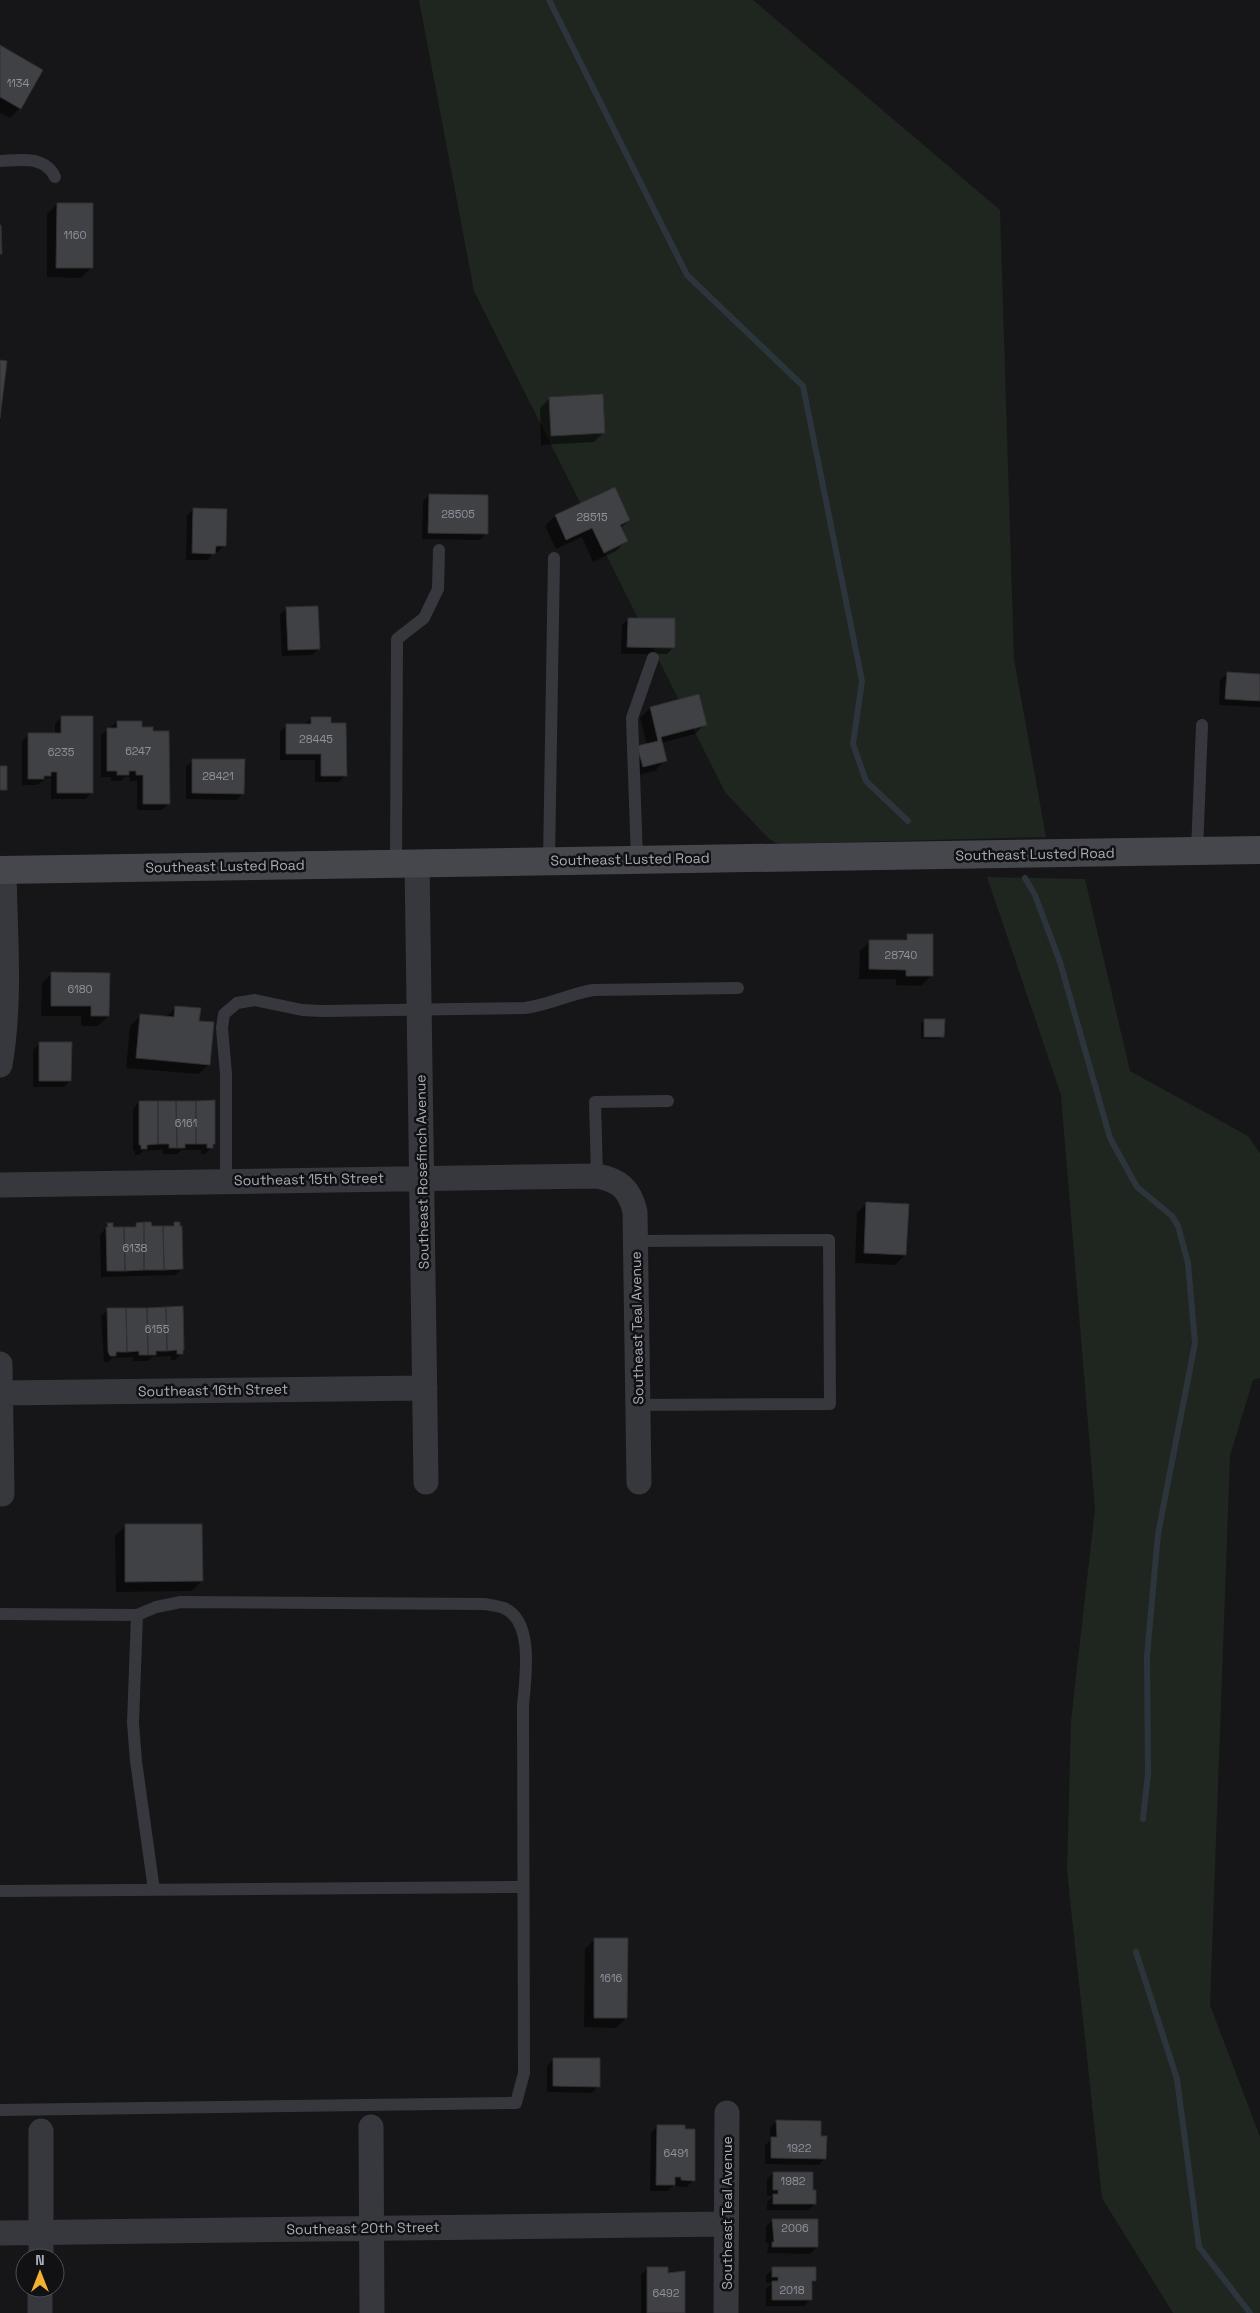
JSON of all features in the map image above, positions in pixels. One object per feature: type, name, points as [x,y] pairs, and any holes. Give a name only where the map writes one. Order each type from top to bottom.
[{"type":"main road","name":"Southeast Lusted Road","points":[[2,870],[1260,850]]},
{"type":"street","name":"Southeast Rosefinch Avenue","points":[[406,863],[419,1010],[426,1482]]},
{"type":"street","points":[[0,1065],[6,1033],[7,1010],[2,870]]},
{"type":"street","name":"Southeast 15th Street","points":[[0,1185],[422,1177],[607,1179]]},
{"type":"street","name":"Southeast Teal Avenue","points":[[607,1179],[624,1186],[633,1201],[636,1212],[639,1482]]},
{"type":"street","points":[[0,1364],[2,1494]]},
{"type":"street","name":"Southeast 16th Street","points":[[0,1393],[425,1388]]},
{"type":"street","name":"Southeast Teal Avenue","points":[[726,2313],[727,2113]]},
{"type":"street","points":[[371,2127],[372,2313]]},
{"type":"street","points":[[40,2248],[41,2131]]},
{"type":"street","name":"Southeast 20th Street","points":[[0,2233],[726,2224]]},
{"type":"street","points":[[40,2298],[40,2313]]},
{"type":"lane","points":[[0,161],[39,162],[52,170],[55,176]]},
{"type":"lane","points":[[406,863],[397,639],[424,618],[438,588],[439,550]]},
{"type":"lane","points":[[549,860],[554,558]]},
{"type":"lane","points":[[638,859],[632,718],[653,658]]},
{"type":"lane","points":[[1197,851],[1202,725]]},
{"type":"lane","points":[[226,1181],[226,1074],[222,1028],[224,1014],[237,1003],[255,1000],[302,1010],[322,1011],[534,1007],[543,1006],[576,992],[593,990],[738,988]]},
{"type":"lane","points":[[607,1179],[596,1102],[668,1101]]},
{"type":"lane","points":[[636,1241],[829,1240],[830,1404],[638,1405]]},
{"type":"lane","points":[[0,1614],[137,1615],[156,1607],[181,1602],[484,1604],[505,1608],[518,1620],[525,1640],[526,1662],[522,1706],[524,2073],[516,2103],[0,2110]]},
{"type":"lane","points":[[137,1615],[132,1723],[154,1890]]},
{"type":"lane","points":[[0,1891],[523,1887]]},
{"type":"shaded area","points":[[419,0],[753,0],[1000,210],[1014,659],[1046,837],[778,844],[769,839],[725,792],[474,291]]},
{"type":"shaded area","points":[[987,877],[1085,879],[1130,1071],[1248,1136],[1260,1153],[1260,1378],[1253,1380],[1230,1456],[1210,2005],[1260,2137],[1260,2313],[1173,2313],[1102,2198],[1067,1871],[1071,1721],[1095,1509],[1061,1095]]},
{"type":"building","points":[[0,45],[43,70],[21,109],[0,97]]},
{"type":"building","points":[[57,203],[93,203],[93,268],[56,268]]},
{"type":"building","points":[[1,225],[2,254],[0,254]]},
{"type":"building","points":[[0,360],[7,361],[0,418]]},
{"type":"building","points":[[603,394],[605,433],[551,436],[549,397]]},
{"type":"building","points":[[615,487],[630,520],[620,525],[628,541],[604,553],[592,528],[566,540],[555,515]]},
{"type":"building","points":[[429,494],[488,495],[488,534],[428,533]]},
{"type":"building","points":[[193,508],[227,509],[226,546],[216,546],[215,554],[192,553]]},
{"type":"building","points":[[318,606],[320,649],[288,650],[286,607]]},
{"type":"building","points":[[628,618],[675,618],[675,648],[627,647]]},
{"type":"building","points":[[1227,672],[1260,674],[1260,701],[1225,699]]},
{"type":"building","points":[[699,694],[707,725],[661,737],[667,761],[643,767],[637,746],[658,741],[650,707]]},
{"type":"building","points":[[61,716],[93,716],[93,793],[57,793],[57,772],[51,772],[51,776],[44,776],[44,779],[28,779],[28,733],[61,733]]},
{"type":"building","points":[[311,717],[331,717],[331,723],[346,723],[347,776],[321,776],[321,754],[286,754],[286,724],[311,724]]},
{"type":"building","points":[[117,721],[142,721],[142,727],[153,727],[153,731],[169,731],[170,804],[143,804],[143,775],[136,775],[136,771],[129,771],[129,775],[117,775],[117,771],[107,771],[107,728],[117,728]]},
{"type":"building","points":[[192,759],[245,759],[244,794],[192,793]]},
{"type":"building","points":[[0,766],[7,766],[7,790],[0,790]]},
{"type":"building","points":[[907,934],[933,934],[933,976],[906,976],[906,970],[869,969],[869,940],[907,940]]},
{"type":"building","points":[[51,972],[110,973],[109,1016],[91,1016],[91,1006],[51,1006]]},
{"type":"building","points":[[175,1006],[201,1008],[199,1021],[214,1022],[210,1065],[136,1058],[140,1014],[174,1017]]},
{"type":"building","points":[[924,1019],[945,1019],[944,1037],[924,1037]]},
{"type":"building","points":[[39,1042],[72,1042],[71,1081],[39,1081]]},
{"type":"building","points":[[215,1100],[215,1144],[213,1144],[213,1148],[207,1148],[207,1144],[196,1144],[196,1101]]},
{"type":"building","points":[[139,1101],[158,1101],[158,1144],[147,1145],[147,1149],[141,1149],[141,1145],[139,1145]]},
{"type":"building","points":[[158,1101],[176,1101],[177,1148],[169,1148],[169,1144],[158,1144]]},
{"type":"building","points":[[176,1101],[196,1101],[196,1144],[185,1144],[185,1148],[177,1148]]},
{"type":"building","points":[[866,1202],[909,1204],[906,1255],[864,1253]]},
{"type":"building","points":[[144,1222],[144,1270],[125,1271],[124,1227],[136,1227],[136,1223]]},
{"type":"building","points":[[144,1222],[151,1222],[152,1226],[163,1226],[164,1270],[144,1270]]},
{"type":"building","points":[[174,1222],[180,1222],[180,1226],[182,1226],[183,1269],[164,1270],[163,1226],[174,1226]]},
{"type":"building","points":[[107,1223],[113,1223],[113,1227],[124,1227],[125,1271],[107,1271]]},
{"type":"building","points":[[183,1306],[184,1350],[183,1354],[177,1354],[177,1350],[167,1351],[166,1307]]},
{"type":"building","points":[[166,1307],[167,1351],[156,1351],[156,1355],[148,1355],[147,1308]]},
{"type":"building","points":[[107,1308],[126,1308],[127,1352],[116,1352],[116,1356],[110,1356],[108,1352]]},
{"type":"building","points":[[126,1308],[147,1308],[148,1355],[139,1355],[139,1351],[127,1352]]},
{"type":"building","points":[[125,1524],[202,1524],[203,1581],[125,1582]]},
{"type":"building","points":[[594,1938],[628,1938],[627,2018],[594,2018]]},
{"type":"building","points":[[553,2058],[600,2058],[600,2087],[553,2086]]},
{"type":"building","points":[[776,2120],[821,2121],[821,2136],[827,2136],[826,2159],[771,2158],[771,2137],[777,2137]]},
{"type":"building","points":[[657,2125],[685,2125],[685,2129],[695,2129],[695,2181],[681,2180],[681,2177],[675,2177],[675,2185],[656,2185]]},
{"type":"building","points":[[773,2172],[813,2172],[813,2190],[816,2190],[816,2204],[773,2204],[773,2194],[778,2194],[778,2190],[773,2190]]},
{"type":"building","points":[[772,2219],[818,2219],[818,2247],[772,2247],[772,2242],[774,2242]]},
{"type":"building","points":[[647,2267],[668,2267],[668,2273],[685,2271],[685,2313],[647,2313]]},
{"type":"building","points":[[772,2267],[816,2267],[816,2281],[812,2281],[812,2300],[772,2300],[772,2281],[778,2281],[778,2277],[772,2277]]},
{"type":"waterway","points":[[549,0],[687,275],[803,386],[862,681],[853,744],[866,781],[908,821]]},
{"type":"waterway","points":[[1025,878],[1035,895],[1060,962],[1110,1138],[1137,1187],[1172,1216],[1178,1226],[1188,1263],[1195,1343],[1158,1534],[1147,1656],[1148,1773],[1143,1819]]},
{"type":"waterway","points":[[1136,1952],[1177,2079],[1199,2247],[1250,2313]]}]
